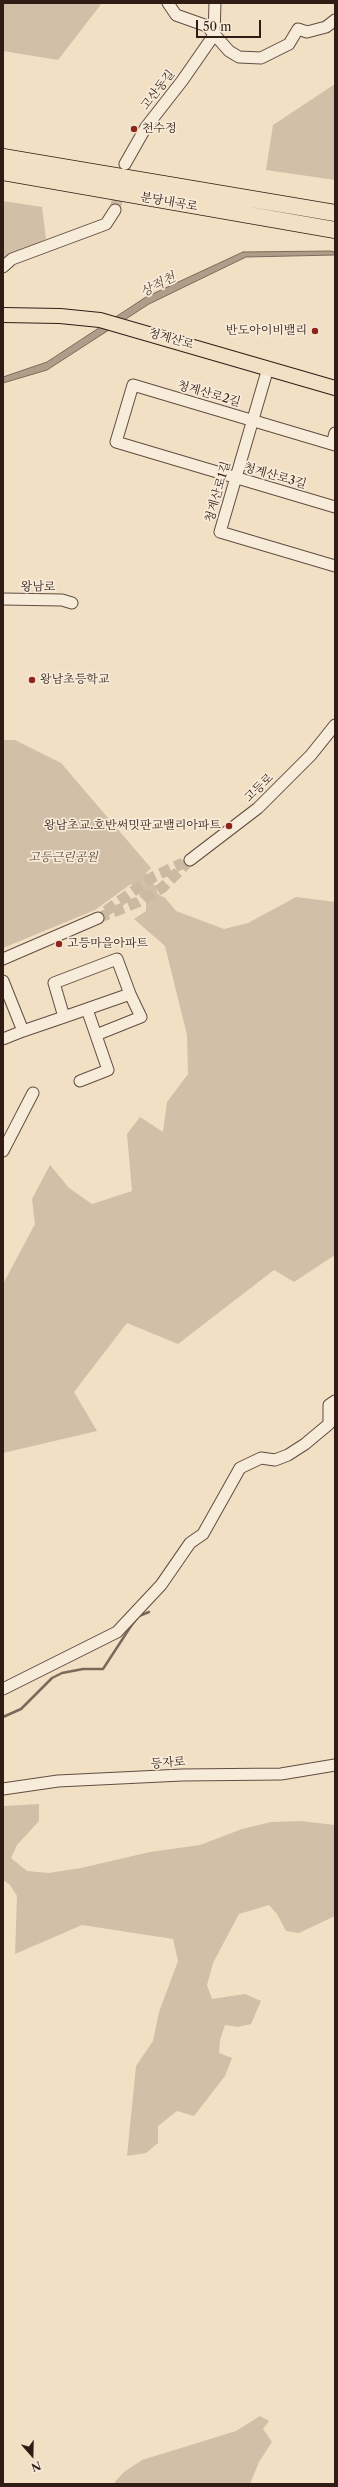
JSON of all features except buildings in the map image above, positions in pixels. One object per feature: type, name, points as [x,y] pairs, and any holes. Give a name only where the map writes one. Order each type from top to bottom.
[{"type":"highway","name":"분당내곡로","points":[[3,157],[335,213]]},
{"type":"highway","name":"분당내곡로","points":[[3,172],[335,230]]},
{"type":"main road","name":"청계산로","points":[[3,315],[60,316],[100,320],[150,333],[335,388]]},
{"type":"street","points":[[168,3],[176,15],[207,26],[229,52],[239,57],[261,58],[289,44],[298,29],[307,32],[326,27],[335,20]]},
{"type":"street","points":[[214,3],[214,35]]},
{"type":"street","name":"고산동길","points":[[125,164],[146,127],[182,81],[214,35]]},
{"type":"street","points":[[3,267],[12,259],[106,224],[115,210]]},
{"type":"street","name":"청계산로1길","points":[[268,368],[220,532],[335,566]]},
{"type":"street","name":"청계산로2길","points":[[116,442],[133,385],[333,444]]},
{"type":"street","points":[[333,444],[335,432]]},
{"type":"street","name":"청계산로3길","points":[[116,442],[236,479],[335,507]]},
{"type":"street","name":"왕남로","points":[[3,600],[62,600],[72,603]]},
{"type":"street","name":"고등로","points":[[190,860],[258,808],[311,755],[335,725]]},
{"type":"street","points":[[3,959],[98,918]]},
{"type":"street","points":[[64,1017],[54,983],[117,959],[130,994],[141,1017],[96,1036]]},
{"type":"street","points":[[3,981],[23,1031]]},
{"type":"street","points":[[3,1039],[130,994]]},
{"type":"street","points":[[80,1081],[108,1070],[89,1015]]},
{"type":"street","points":[[3,1151],[6,1136],[33,1093]]},
{"type":"street","points":[[3,1689],[117,1632],[161,1585],[190,1543],[203,1534],[240,1468],[261,1458],[275,1460],[288,1455],[305,1444],[329,1424],[329,1405],[335,1401]]},
{"type":"street","name":"등자로","points":[[3,1789],[58,1782],[182,1775],[281,1774],[335,1764]]},
{"type":"green space","points":[[3,3],[102,3],[58,60],[3,51]]},
{"type":"green space","points":[[335,84],[335,180],[266,170],[273,125]]},
{"type":"green space","points":[[3,201],[42,207],[46,239],[3,261]]},
{"type":"green space","name":"고등근린공원","points":[[3,740],[15,740],[61,763],[151,868],[145,874],[147,873],[150,882],[156,886],[158,894],[165,898],[176,911],[224,929],[248,923],[296,897],[335,902],[335,1255],[294,1282],[274,1270],[178,1344],[127,1323],[74,1392],[97,1431],[3,1453],[3,1284],[35,1224],[32,1199],[50,1165],[69,1188],[92,1204],[132,1191],[127,1134],[140,1117],[163,1132],[167,1102],[188,1074],[187,1035],[165,946],[134,919],[146,911],[146,902],[140,897],[136,887],[131,884],[95,910],[3,948]]},
{"type":"green space","points":[[39,1804],[39,1821],[17,1845],[11,1858],[27,1871],[49,1873],[81,1868],[150,1852],[200,1845],[242,1829],[271,1822],[301,1821],[335,1825],[335,1916],[299,1933],[286,1931],[277,1914],[269,1905],[239,1914],[213,1963],[207,1985],[212,1999],[245,1994],[261,2001],[251,2024],[238,2027],[225,2025],[220,2040],[219,2053],[232,2058],[225,2076],[194,2116],[177,2111],[158,2126],[158,2143],[146,2153],[127,2156],[136,2066],[153,2041],[159,2012],[178,1961],[173,1939],[82,1925],[15,1954],[17,1896],[10,1885],[3,1880],[3,1806]]},
{"type":"green space","points":[[260,2416],[269,2421],[263,2429],[272,2442],[259,2462],[250,2484],[113,2484],[124,2472],[142,2460],[236,2431]]},
{"type":"shaded area","points":[[331,251],[335,252],[335,255],[246,257],[149,304],[47,370],[3,383],[3,377],[47,362],[146,297],[243,252]]},
{"type":"waterway","points":[[3,1717],[21,1709],[52,1678],[62,1673],[83,1669],[103,1669],[139,1616],[149,1612]]},
{"type":"tunnel","points":[[115,210],[120,185]]},
{"type":"tunnel","points":[[98,918],[138,902],[162,888],[190,860]]},
{"type":"tunnel","points":[[106,911],[153,877],[183,863]]},
{"type":"place","name":"천수정","points":[[134,129]]},
{"type":"place","name":"반도아이비밸리","points":[[315,331]]},
{"type":"place","name":"왕남초등학교","points":[[32,680]]},
{"type":"place","name":"왕남초교.호반써밋판교밸리아파트","points":[[229,826]]},
{"type":"place","name":"고등마을아파트","points":[[59,944]]},
{"type":"water label","name":"상적천","points":[[158,285]]}]
